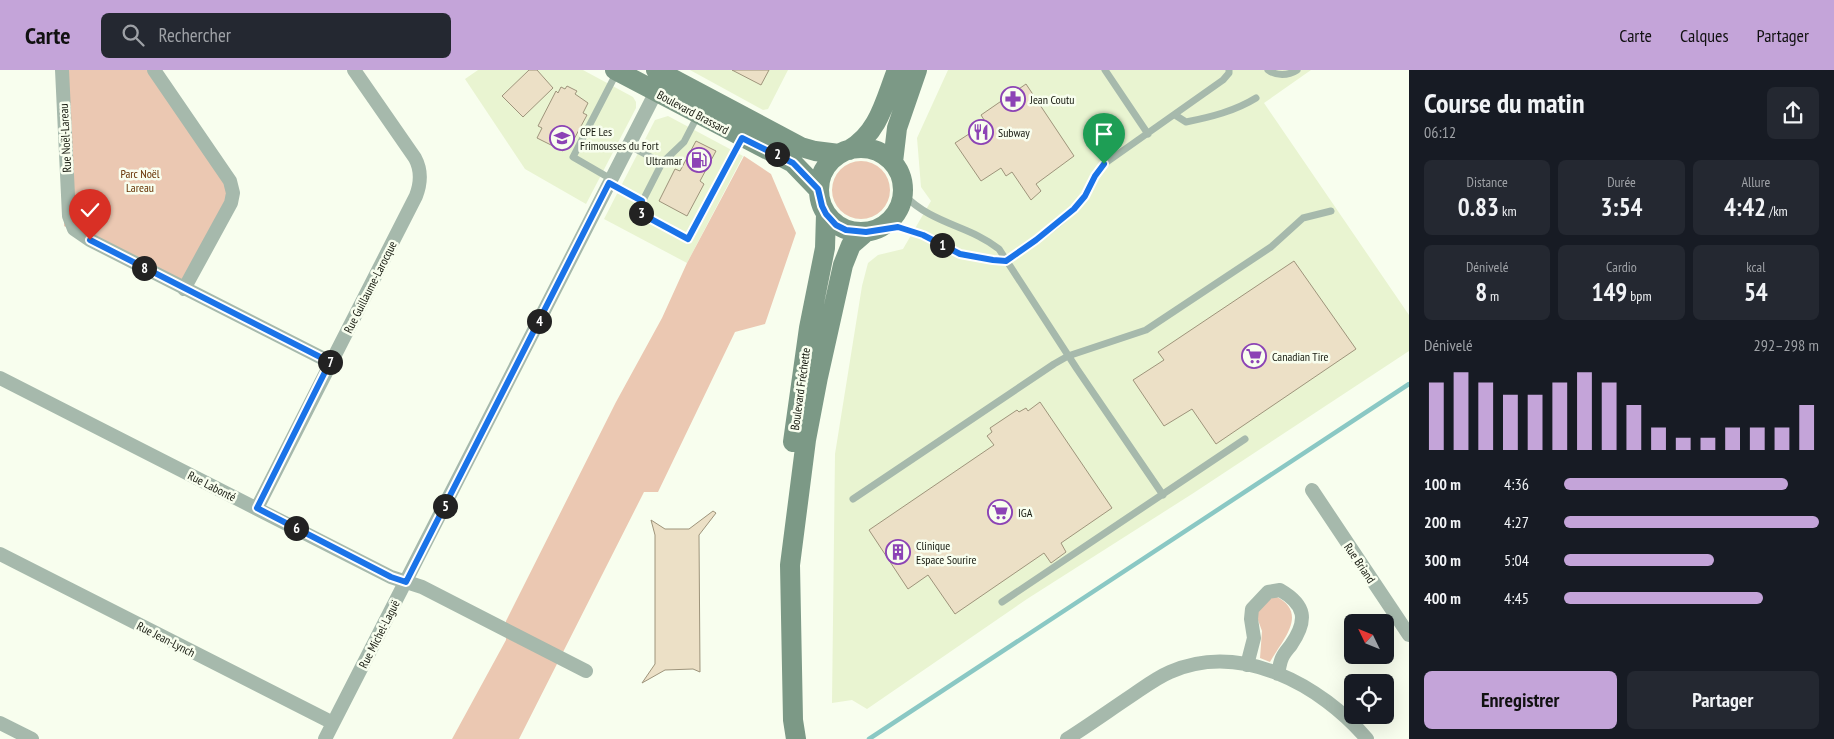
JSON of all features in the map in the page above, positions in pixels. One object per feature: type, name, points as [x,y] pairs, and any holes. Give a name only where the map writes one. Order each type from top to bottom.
[{"type":"main road","points":[[893,162],[897,128],[917,70]]},
{"type":"main road","name":"Boulevard Brassard","points":[[616,71],[661,76],[801,147],[815,151],[844,152]]},
{"type":"main road","points":[[844,152],[858,148],[872,149],[893,162],[901,175],[903,194],[897,212],[892,218],[871,231],[846,230],[836,225],[826,214],[818,189],[825,167],[844,152],[862,141],[875,126],[895,71]]},
{"type":"main road","name":"Boulevard Brassard","points":[[661,76],[698,114],[793,163],[818,189]]},
{"type":"main road","name":"Boulevard Fréchette","points":[[790,565],[786,544],[786,524],[794,435],[809,328],[825,248],[826,214]]},
{"type":"main road","name":"Boulevard Fréchette","points":[[796,739],[792,720],[790,565],[806,440],[845,258],[855,240],[871,231]]},
{"type":"street","name":"Rue Noël-Lareau","points":[[62,70],[68,216],[71,224],[78,232],[184,289],[330,362]]},
{"type":"street","points":[[154,70],[228,177],[232,189],[231,202],[184,289]]},
{"type":"street","name":"Rue Guillaume-Larocque","points":[[257,508],[416,196],[421,178],[415,158],[354,70]]},
{"type":"street","name":"Rue Michel-Laguë","points":[[325,739],[610,181],[661,76]]},
{"type":"street","name":"Rue Labonté","points":[[0,378],[391,577],[422,587],[586,671]]},
{"type":"street","name":"Rue Briand","points":[[1312,490],[1409,635]]},
{"type":"street","name":"Rue Jean-Lynch","points":[[0,554],[333,724]]},
{"type":"street","points":[[1247,665],[1254,638],[1251,619],[1252,609],[1268,592],[1280,590],[1291,596],[1299,606],[1304,617],[1301,630],[1282,658],[1278,674]]},
{"type":"street","points":[[1067,739],[1168,672],[1200,664],[1228,663],[1247,665],[1278,674],[1306,687],[1324,699],[1367,739]]},
{"type":"street","points":[[0,723],[32,739]]},
{"type":"lane","points":[[1105,70],[1148,134]]},
{"type":"lane","points":[[871,231],[898,227],[923,235],[960,254],[1006,261],[1036,240],[1074,209],[1085,196],[1095,176],[1104,164],[1223,80],[1230,73],[1229,70]]},
{"type":"lane","points":[[1268,70],[1285,75],[1297,70]]},
{"type":"lane","points":[[616,71],[573,157],[642,201]]},
{"type":"lane","points":[[1175,115],[1186,122],[1244,106],[1256,98]]},
{"type":"lane","points":[[698,114],[684,142],[662,162],[638,212],[688,239],[742,138]]},
{"type":"lane","points":[[628,145],[662,162]]},
{"type":"lane","points":[[903,194],[913,204],[933,218],[989,241],[999,249],[1068,356],[1162,495]]},
{"type":"lane","points":[[853,499],[1068,356],[1146,330],[1271,247],[1303,218],[1331,211]]},
{"type":"lane","points":[[1002,602],[1245,439]]},
{"type":"shaded area","name":"CPE Les Frimousses du Fort","points":[[478,70],[583,70],[633,97],[636,102],[636,108],[586,204],[525,169],[465,79]]},
{"type":"shaded area","points":[[690,70],[788,70],[768,109],[763,110]]},
{"type":"shaded area","points":[[948,70],[1311,70],[1264,103],[1409,315],[1409,351],[1192,494],[1027,599],[867,709],[852,700],[832,703],[835,454],[862,286],[868,263],[878,255],[903,249],[931,201],[921,187],[917,138]]},
{"type":"shaded area","points":[[668,116],[743,156],[687,263],[604,219],[655,120]]},
{"type":"green space","name":"Parc Noël Lareau","points":[[65,70],[153,70],[222,164],[231,199],[181,289],[64,226]]},
{"type":"green space","points":[[744,156],[771,174],[796,233],[765,324],[735,332],[658,492],[644,492],[519,739],[452,739],[506,640],[506,621],[616,402],[662,318],[687,263]]},
{"type":"green space","points":[[861,161],[872,163],[882,169],[888,179],[890,190],[888,201],[882,211],[872,217],[861,219],[850,217],[840,211],[834,201],[832,190],[834,179],[840,169],[850,163]]},
{"type":"green space","points":[[1275,596],[1291,610],[1292,619],[1286,636],[1270,662],[1260,658],[1262,631],[1258,620],[1258,610],[1266,600]]},
{"type":"building","points":[[529,70],[537,70],[553,88],[523,117],[502,96]]},
{"type":"building","points":[[732,70],[769,70],[761,85]]},
{"type":"building","points":[[1026,84],[1074,156],[1036,184],[1041,191],[1031,200],[1012,172],[1006,176],[1001,168],[981,181],[955,143],[986,123],[981,115]]},
{"type":"building","points":[[567,86],[577,91],[575,94],[588,103],[583,113],[587,115],[573,141],[569,140],[563,151],[537,138],[542,128],[538,126],[556,91],[558,93],[561,87],[565,89]]},
{"type":"building","points":[[696,141],[716,151],[700,181],[704,184],[687,216],[659,201],[675,169],[680,171]]},
{"type":"building","name":"Canadian Tire","points":[[1294,261],[1356,349],[1216,444],[1192,409],[1164,426],[1133,380],[1164,360],[1158,352]]},
{"type":"building","name":"IGA","points":[[1040,402],[1112,508],[1061,543],[1066,552],[1051,563],[1044,553],[955,614],[928,575],[908,589],[869,530],[994,445],[987,436],[992,432],[990,428],[1017,410],[1019,412],[1026,408],[1028,411]]},
{"type":"building","points":[[713,511],[716,513],[699,535],[700,672],[693,669],[665,670],[642,683],[655,664],[655,535],[651,520],[665,529],[689,529]]},
{"type":"waterway","points":[[869,739],[1409,384]]},
{"type":"place","name":"Jean Coutu","points":[[1013,99]]},
{"type":"place","name":"Subway","points":[[981,132]]},
{"type":"place","name":"CPE Les Frimousses du Fort","points":[[562,138]]},
{"type":"place","name":"Ultramar","points":[[699,160]]},
{"type":"place","name":"Canadian Tire","points":[[1254,356]]},
{"type":"place","name":"IGA","points":[[1000,512]]},
{"type":"place","name":"Clinique Espace Sourire","points":[[898,552]]},
{"type":"route","points":[[90,240],[330,362],[257,508],[391,577],[406,582],[609,183],[642,201],[638,212],[688,239],[742,138],[793,163],[818,189],[826,214],[836,225],[846,230],[866,232],[898,227],[923,235],[960,254],[1006,261],[1036,240],[1074,209],[1085,196],[1095,176],[1104,164]]}]
